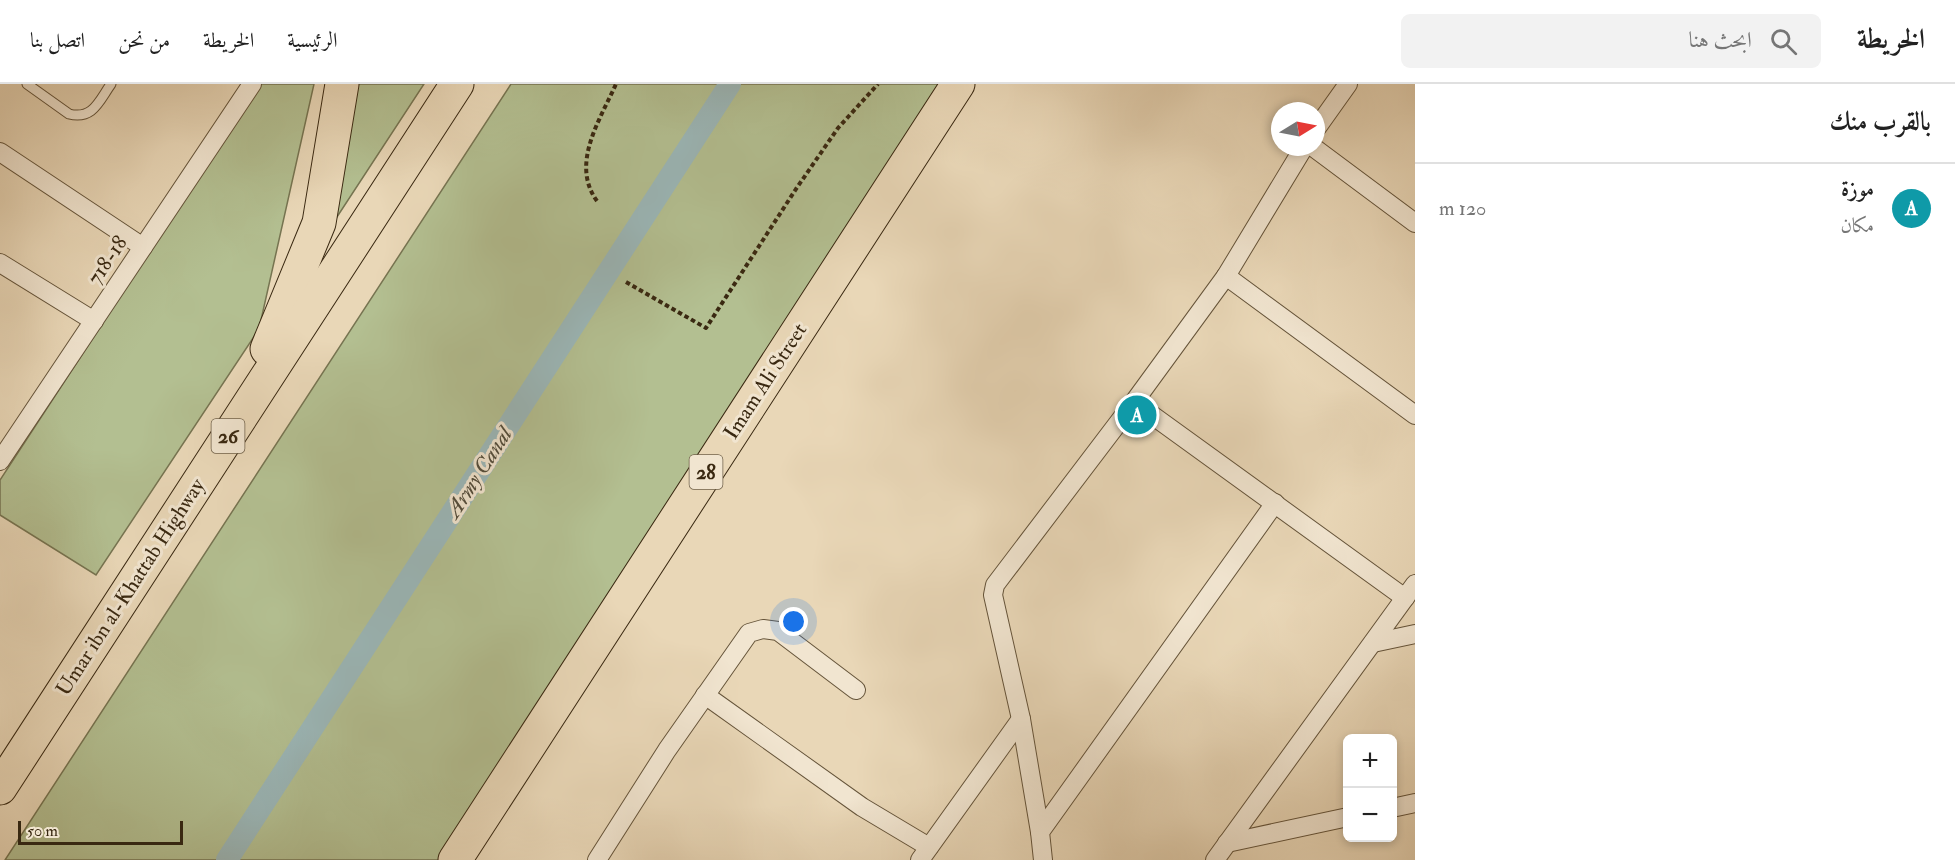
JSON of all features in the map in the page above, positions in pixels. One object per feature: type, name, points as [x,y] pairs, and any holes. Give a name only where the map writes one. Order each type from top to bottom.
[{"type":"highway","points":[[236,424],[319,223],[342,84]]},
{"type":"highway","name":"Umar ibn al-Khattab Highway","points":[[2,783],[457,84]]},
{"type":"highway","name":"Imam Ali Street","points":[[454,860],[958,84]]},
{"type":"street","name":"718-18","points":[[0,461],[252,84]]},
{"type":"street","points":[[1325,116],[1348,84]]},
{"type":"street","points":[[0,152],[143,247]]},
{"type":"street","points":[[1043,860],[1021,719],[993,596],[995,585],[1226,276],[1299,156]]},
{"type":"street","points":[[1325,156],[1415,224]]},
{"type":"street","points":[[0,263],[94,321]]},
{"type":"street","points":[[1226,276],[1415,415]]},
{"type":"street","points":[[1134,402],[1275,503],[1410,591],[1215,860]]},
{"type":"street","points":[[1040,832],[1275,503]]},
{"type":"street","points":[[597,860],[667,750],[749,633],[763,629],[778,631],[855,690]]},
{"type":"street","points":[[1372,643],[1415,634]]},
{"type":"street","points":[[705,695],[925,854],[1021,719]]},
{"type":"street","points":[[1397,807],[1415,803]]},
{"type":"street","points":[[1227,843],[1343,818]]},
{"type":"lane","points":[[27,84],[69,114],[77,116],[92,112],[111,84]]},
{"type":"path","points":[[597,201],[586,182],[585,159],[595,130],[616,84]]},
{"type":"path","points":[[626,282],[706,328],[795,189],[832,137],[878,84]]},
{"type":"green space","points":[[259,84],[314,84],[259,329],[96,575],[0,515],[0,480]]},
{"type":"green space","points":[[355,84],[424,84],[316,249]]},
{"type":"green space","points":[[511,84],[947,84],[445,860],[5,860]]},
{"type":"waterway","name":"Army Canal","points":[[227,860],[730,84]]},
{"type":"place","name":"موزة","points":[[1137,415]]}]
